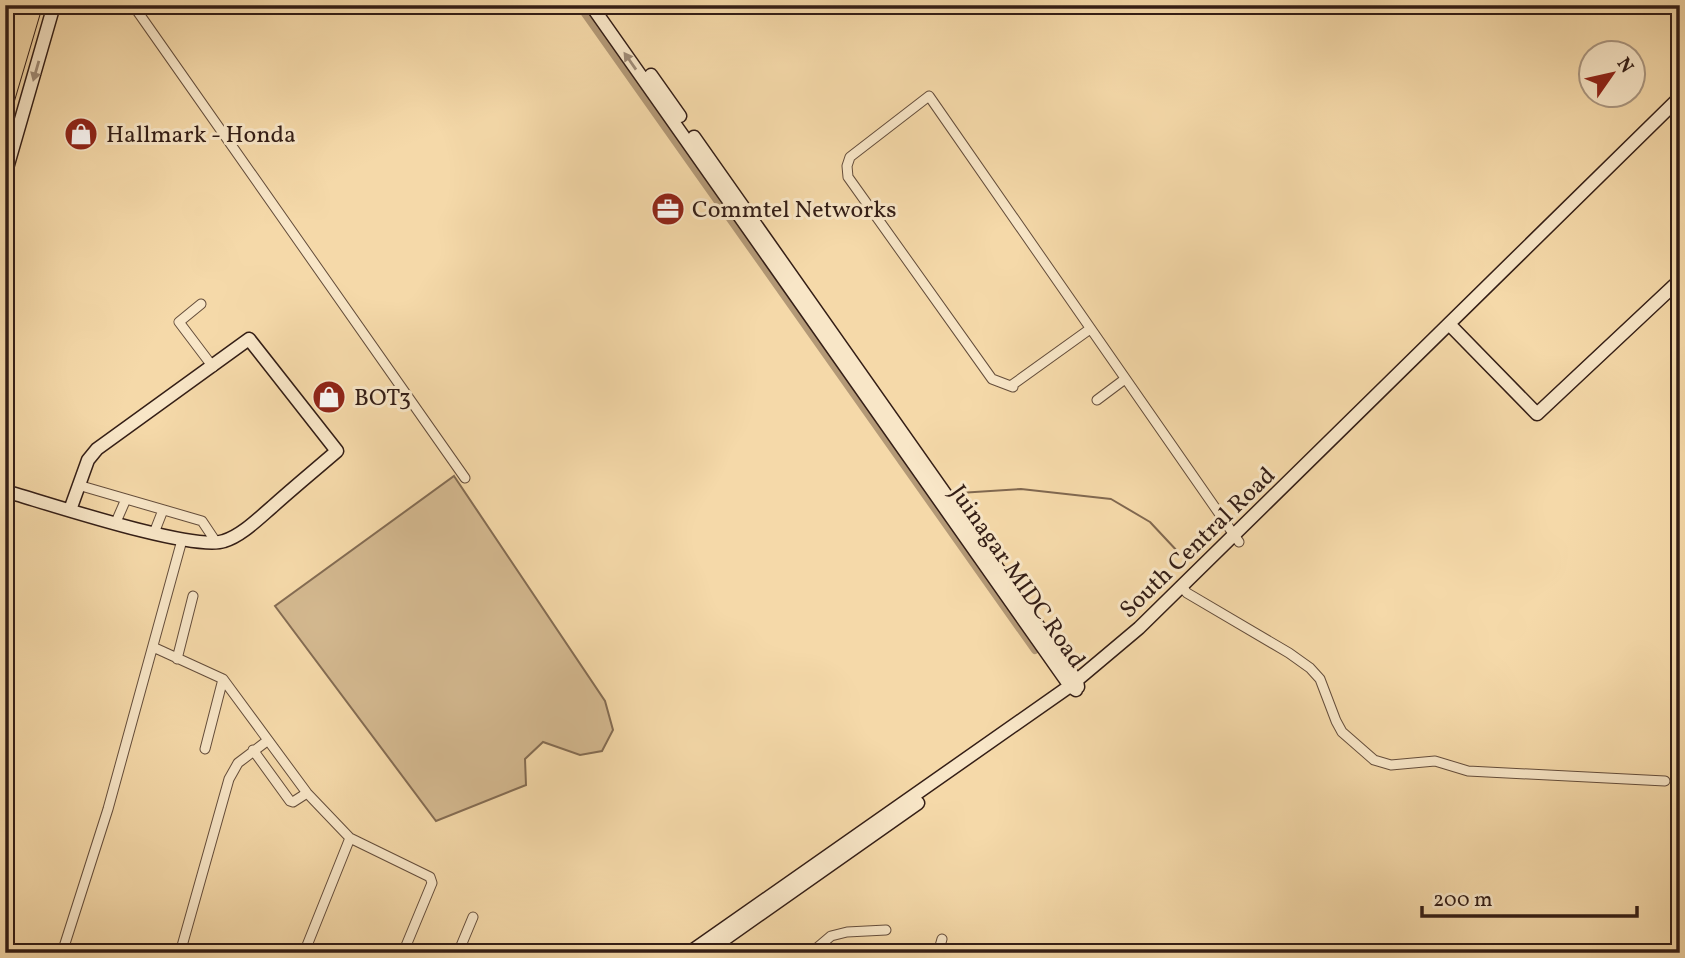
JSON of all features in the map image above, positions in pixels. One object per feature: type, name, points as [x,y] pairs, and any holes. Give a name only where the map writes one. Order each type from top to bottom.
[{"type":"highway","points":[[5,18],[9,5]]},
{"type":"highway","points":[[5,60],[21,5]]},
{"type":"highway","points":[[5,103],[34,5]]},
{"type":"street","points":[[5,175],[54,5]]},
{"type":"street","points":[[133,5],[465,478]]},
{"type":"street","name":"Juinagar MIDC Road","points":[[591,5],[698,150],[1075,686]]},
{"type":"street","name":"Juinagar MIDC Road","points":[[651,75],[698,150]]},
{"type":"street","points":[[1090,329],[1012,385],[1013,387],[992,379],[848,177],[850,157],[929,96],[1237,538]]},
{"type":"street","name":"South Central Road","points":[[1452,327],[1680,97]]},
{"type":"street","name":"South Central Road","points":[[705,953],[808,875],[1145,634],[1184,590],[1452,327],[1680,109]]},
{"type":"street","points":[[1452,327],[1537,414],[1680,280]]},
{"type":"street","points":[[201,304],[179,323],[213,367]]},
{"type":"street","points":[[5,491],[70,510],[181,540],[216,542],[224,541],[251,524],[337,451],[250,339],[108,440],[88,460],[70,510]]},
{"type":"street","points":[[1097,400],[1125,379]]},
{"type":"street","points":[[78,485],[202,521],[216,542]]},
{"type":"street","points":[[117,523],[126,499]]},
{"type":"street","points":[[154,533],[163,510]]},
{"type":"street","points":[[62,953],[108,809],[181,540]]},
{"type":"street","points":[[1184,590],[1310,668],[1320,679],[1342,732],[1374,760],[1391,765],[1435,761],[1468,771],[1665,781]]},
{"type":"street","points":[[177,659],[193,596]]},
{"type":"street","points":[[153,647],[223,679],[307,793],[350,838],[430,877],[432,883],[403,953]]},
{"type":"street","points":[[205,749],[223,679]]},
{"type":"street","points":[[180,953],[229,779],[238,763],[267,741]]},
{"type":"street","points":[[253,750],[290,801],[293,802],[307,793]]},
{"type":"street","points":[[304,953],[350,838]]},
{"type":"street","name":"South Central Road","points":[[689,953],[808,875]]},
{"type":"street","points":[[458,953],[473,917]]},
{"type":"street","points":[[811,953],[831,936],[847,932],[886,930]]},
{"type":"street","points":[[938,953],[942,939]]},
{"type":"shaded area","points":[[454,476],[605,701],[613,730],[602,751],[580,755],[543,742],[525,759],[526,785],[436,821],[275,606]]},
{"type":"waterway","points":[[579,5],[1035,650]]},
{"type":"waterway","points":[[953,496],[959,493],[1021,489],[1111,499],[1150,522],[1179,553]]},
{"type":"place","name":"Hallmark - Honda","points":[[81,134]]},
{"type":"place","name":"Commtel Networks","points":[[668,209]]},
{"type":"place","name":"BOT3","points":[[329,397]]}]
